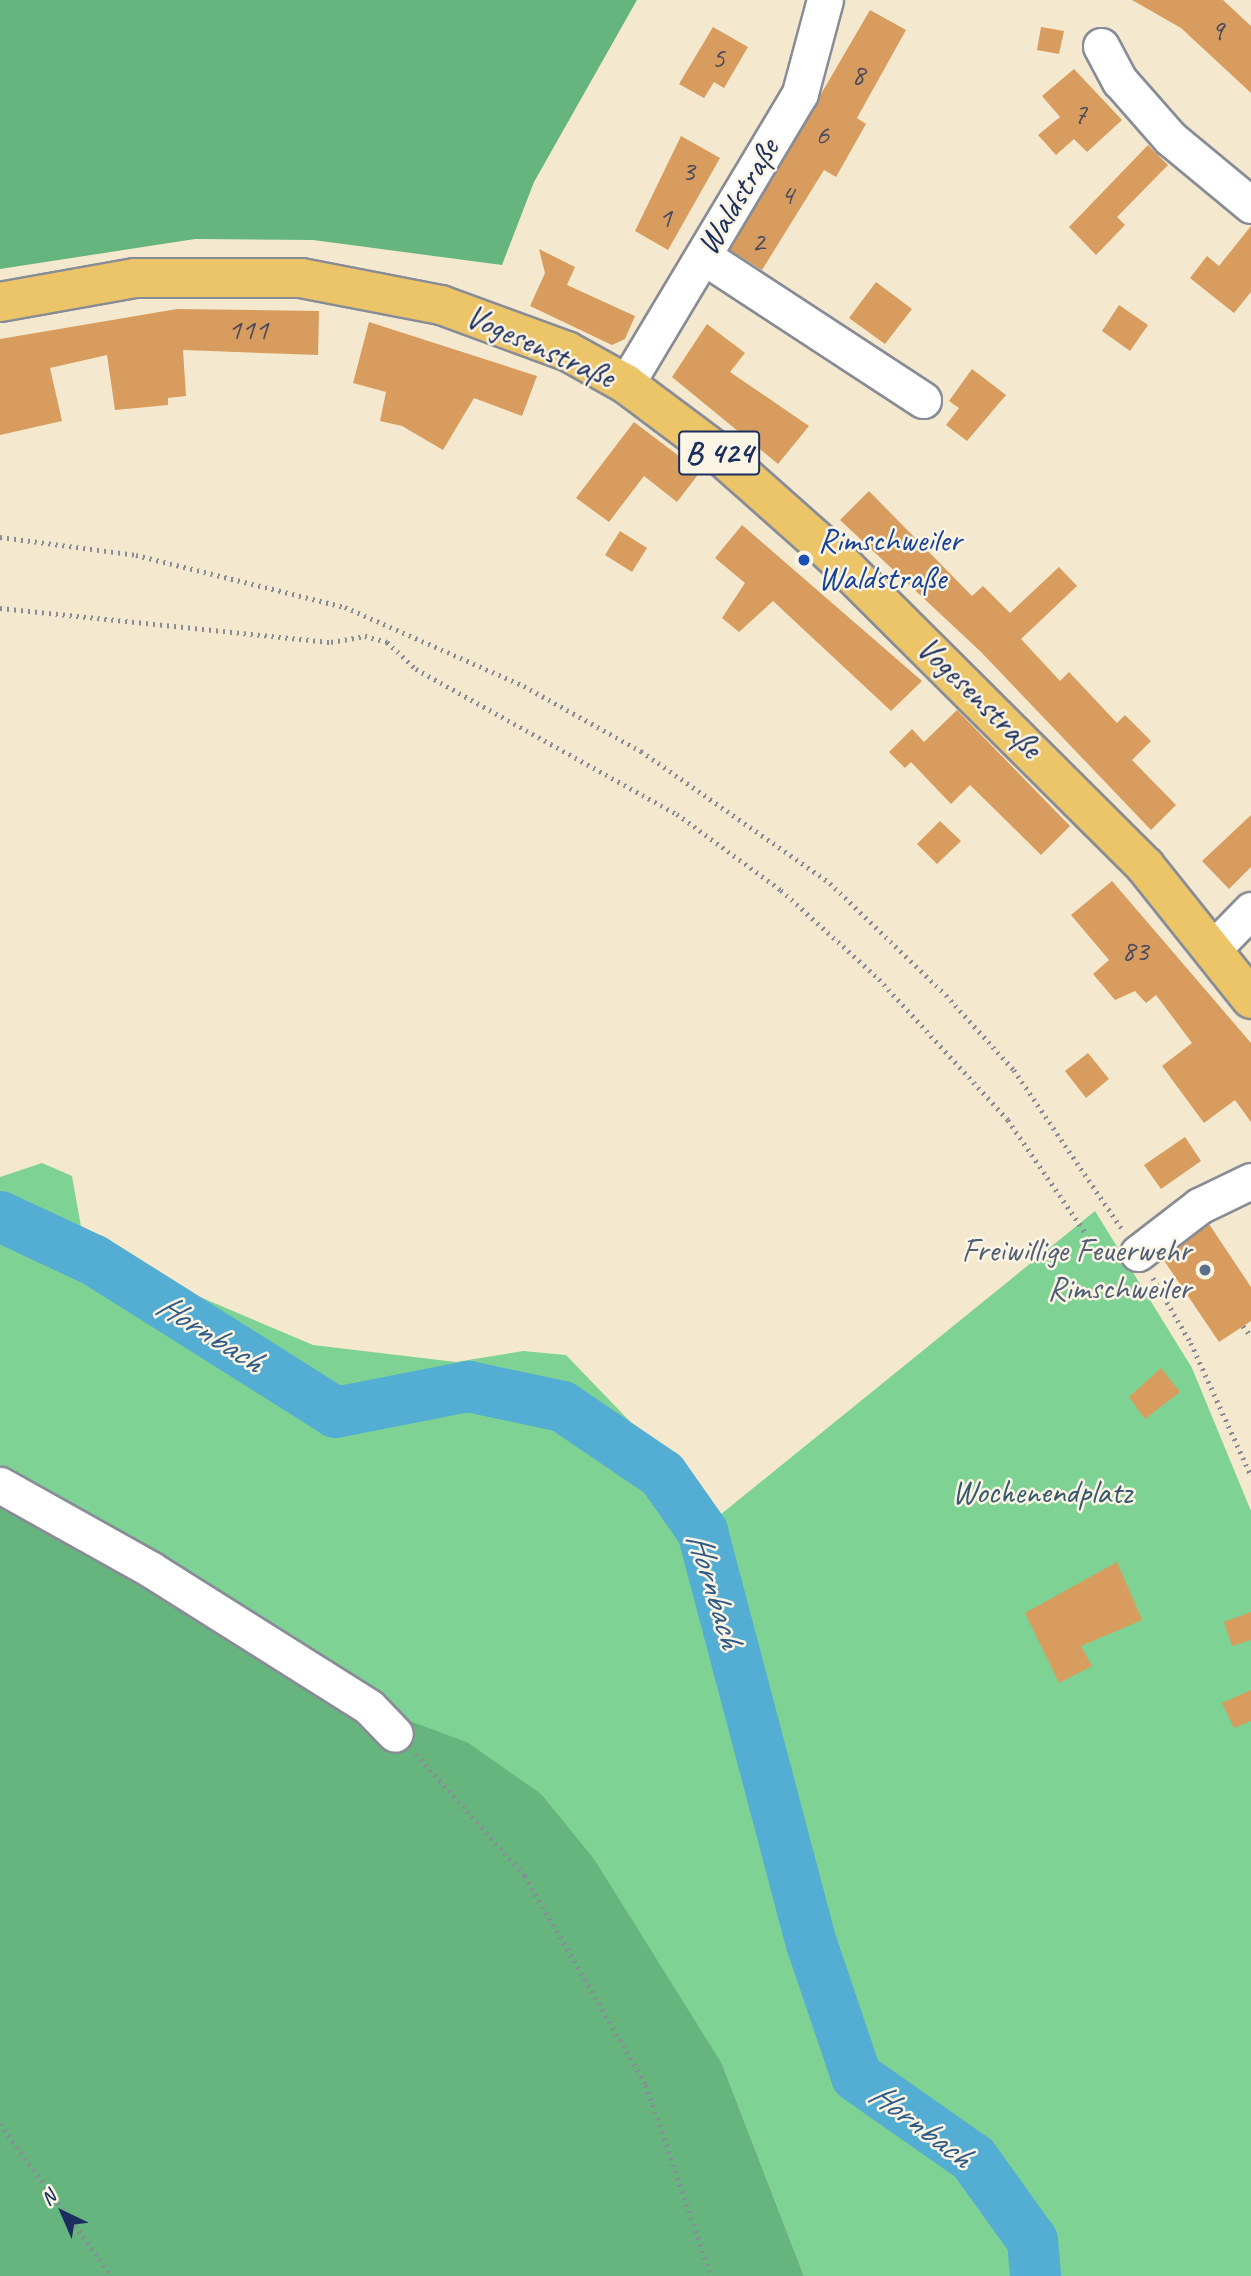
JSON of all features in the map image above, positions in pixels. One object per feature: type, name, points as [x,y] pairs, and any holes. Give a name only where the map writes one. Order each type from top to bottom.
[{"type":"main road","name":"Vogesenstraße","points":[[0,302],[183,276],[347,284],[500,322],[626,384],[717,452],[832,554],[1096,814],[1214,948],[1251,999]]},
{"type":"street","name":"Waldstraße","points":[[626,384],[800,93],[825,0]]},
{"type":"street","points":[[1101,46],[1120,81],[1170,138],[1251,205]]},
{"type":"street","points":[[703,256],[923,400]]},
{"type":"street","points":[[1214,948],[1251,910]]},
{"type":"street","points":[[1138,1252],[1199,1206],[1251,1181]]},
{"type":"street","points":[[0,1485],[150,1569],[358,1700],[396,1734]]},
{"type":"path","points":[[0,537],[136,555],[345,607],[524,686],[641,751],[830,883],[946,995],[1014,1070],[1138,1252],[1191,1343],[1251,1475]]},
{"type":"path","points":[[0,608],[331,642],[365,636],[387,642],[416,668],[677,814],[781,890],[879,979],[1008,1120],[1084,1232]]},
{"type":"path","points":[[1243,1326],[1251,1336]]},
{"type":"path","points":[[396,1734],[442,1779],[532,1887],[646,2085],[711,2276]]},
{"type":"path","points":[[0,2124],[112,2276]]},
{"type":"green space","points":[[0,0],[637,0],[534,182],[502,265],[313,240],[195,239],[0,269]]},
{"type":"green space","name":"Wochenendplatz","points":[[42,1163],[72,1176],[83,1238],[141,1272],[313,1345],[456,1362],[523,1351],[566,1355],[720,1515],[1095,1211],[1192,1368],[1251,1511],[1251,2276],[804,2276],[722,2064],[467,1742],[369,1707],[0,1485],[0,1177]]},
{"type":"green space","points":[[0,1485],[369,1706],[467,1742],[541,1794],[594,1859],[722,2064],[804,2276],[0,2276]]},
{"type":"building","points":[[1132,0],[1223,0],[1251,26],[1251,93],[1181,28]]},
{"type":"building","points":[[870,10],[906,30],[857,118],[866,124],[836,177],[824,170],[762,270],[730,250]]},
{"type":"building","points":[[713,27],[748,47],[724,88],[714,82],[704,98],[679,84]]},
{"type":"building","points":[[1041,27],[1064,31],[1059,54],[1037,50]]},
{"type":"building","points":[[1074,69],[1122,120],[1087,152],[1074,139],[1056,155],[1038,135],[1060,117],[1042,96]]},
{"type":"building","points":[[681,136],[720,158],[668,250],[635,231]]},
{"type":"building","points":[[1148,145],[1168,165],[1117,217],[1125,225],[1096,255],[1069,227]]},
{"type":"building","points":[[1251,226],[1251,292],[1234,313],[1190,278],[1207,256],[1219,266]]},
{"type":"building","points":[[539,249],[575,267],[567,285],[635,316],[625,339],[612,345],[530,306],[545,273]]},
{"type":"building","points":[[876,282],[912,309],[885,344],[849,318]]},
{"type":"building","points":[[1119,305],[1148,325],[1130,351],[1102,331]]},
{"type":"building","points":[[177,309],[319,311],[318,355],[183,350],[186,396],[168,398],[168,405],[115,410],[107,355],[50,368],[62,421],[0,435],[0,339]]},
{"type":"building","points":[[369,322],[537,376],[522,416],[474,398],[443,450],[402,426],[380,421],[386,392],[353,383]]},
{"type":"building","points":[[707,324],[745,353],[730,372],[809,426],[778,464],[672,377]]},
{"type":"building","points":[[972,369],[1006,395],[967,441],[946,425],[959,408],[949,401]]},
{"type":"building","points":[[634,422],[700,472],[677,502],[644,476],[609,522],[576,498]]},
{"type":"building","points":[[869,491],[972,596],[983,586],[1010,613],[1059,567],[1077,586],[1021,639],[1060,681],[1069,672],[1117,723],[1125,715],[1151,741],[1132,760],[1176,805],[1151,830],[981,652],[840,520]]},
{"type":"building","points":[[742,525],[922,681],[891,711],[773,601],[739,632],[722,618],[745,583],[715,558]]},
{"type":"building","points":[[620,531],[647,548],[632,572],[605,555]]},
{"type":"building","points":[[957,710],[1070,826],[1041,855],[970,785],[951,804],[911,762],[905,768],[889,752],[912,729],[924,742]]},
{"type":"building","points":[[1251,815],[1251,867],[1229,889],[1202,861]]},
{"type":"building","points":[[940,821],[961,841],[937,864],[917,844]]},
{"type":"building","points":[[1112,881],[1251,1043],[1251,1122],[1235,1100],[1204,1123],[1162,1066],[1192,1043],[1156,995],[1146,1003],[1135,991],[1115,1000],[1093,974],[1109,960],[1071,915]]},
{"type":"building","points":[[1088,1053],[1109,1079],[1086,1098],[1065,1071]]},
{"type":"building","points":[[1185,1137],[1201,1161],[1161,1189],[1144,1165]]},
{"type":"building","name":"Freiwillige Feuerwehr Rimschweiler","points":[[1209,1224],[1251,1287],[1251,1321],[1219,1342],[1163,1259]]},
{"type":"building","points":[[1161,1368],[1180,1392],[1145,1419],[1129,1397]]},
{"type":"building","points":[[1117,1562],[1142,1620],[1081,1646],[1092,1666],[1059,1683],[1025,1613]]},
{"type":"building","points":[[1251,1612],[1251,1640],[1232,1646],[1224,1622]]},
{"type":"building","points":[[1251,1690],[1251,1721],[1234,1728],[1222,1703]]},
{"type":"waterway","name":"Hornbach","points":[[0,1216],[94,1260],[335,1412],[468,1386],[562,1406],[662,1474],[702,1531],[811,1943],[856,2076],[973,2158],[1032,2240],[1035,2276]]},
{"type":"place","name":"Rimschweiler Waldstraße","points":[[804,560]]},
{"type":"place","name":"Freiwillige Feuerwehr Rimschweiler","points":[[1205,1270]]}]
